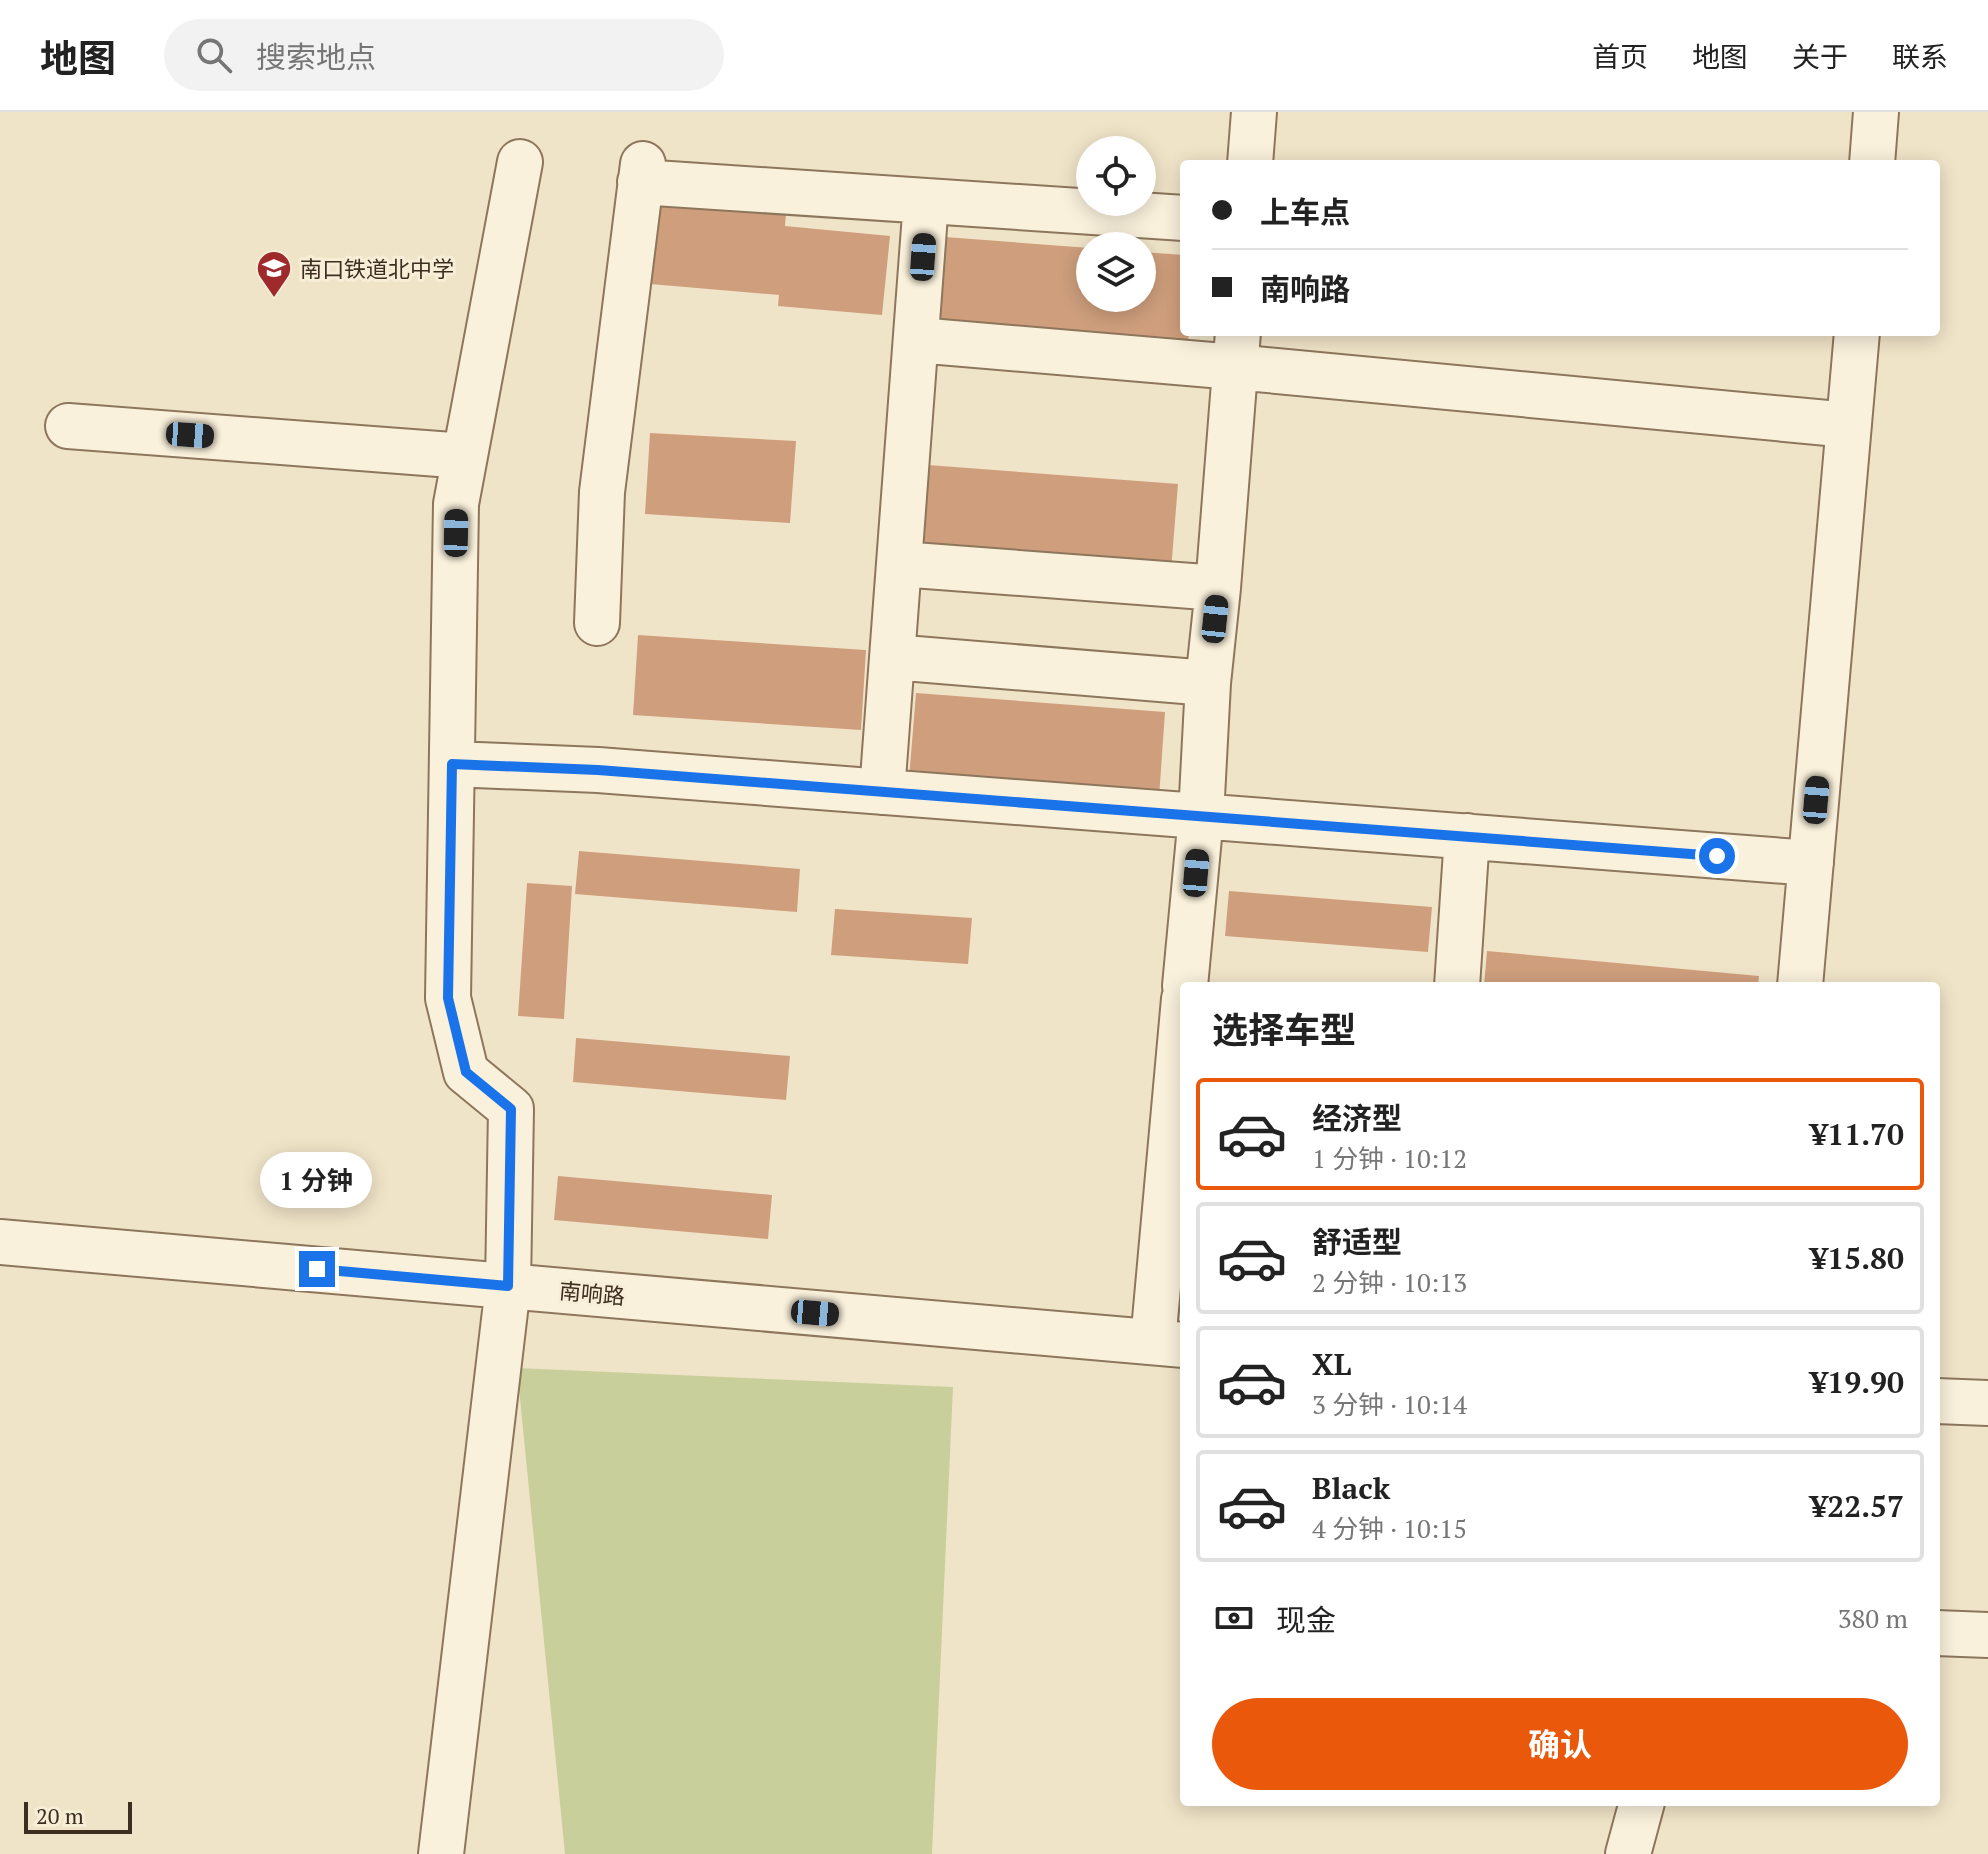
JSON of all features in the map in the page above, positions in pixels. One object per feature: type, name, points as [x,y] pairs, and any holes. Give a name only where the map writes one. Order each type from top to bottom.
[{"type":"street","points":[[1250,160],[1254,112]]},
{"type":"street","points":[[1872,160],[1876,112]]},
{"type":"street","points":[[441,1854],[508,1286],[511,1109],[466,1072],[448,998],[456,504],[520,162]]},
{"type":"street","points":[[597,623],[602,492],[642,173],[926,201],[1180,218]]},
{"type":"street","points":[[882,792],[926,201]]},
{"type":"street","points":[[1800,982],[1857,336]]},
{"type":"street","points":[[917,340],[1236,350],[1849,425]]},
{"type":"street","points":[[1185,982],[1236,350]]},
{"type":"street","points":[[68,426],[465,456]]},
{"type":"street","points":[[900,564],[1218,588]]},
{"type":"street","points":[[892,657],[1208,683]]},
{"type":"street","points":[[452,764],[598,770],[1811,863]]},
{"type":"street","points":[[1457,982],[1467,836]]},
{"type":"street","points":[[1168,1344],[1180,1085]]},
{"type":"street","name":"南响路","points":[[0,1242],[1168,1344]]},
{"type":"street","points":[[1940,1401],[1988,1403]]},
{"type":"street","points":[[1940,1633],[1988,1635]]},
{"type":"street","points":[[1628,1854],[1641,1806]]},
{"type":"green space","points":[[517,1368],[953,1387],[932,1854],[565,1854]]},
{"type":"building","points":[[658,201],[786,212],[785,226],[890,236],[882,315],[778,306],[779,295],[650,284]]},
{"type":"building","points":[[945,237],[1076,247],[1076,312],[1156,312],[1156,253],[1180,255],[1180,336],[1189,336],[1188,342],[939,322]]},
{"type":"building","points":[[650,433],[796,441],[790,523],[645,514]]},
{"type":"building","points":[[928,465],[1178,484],[1171,571],[922,551]]},
{"type":"building","points":[[638,635],[866,650],[861,730],[633,715]]},
{"type":"building","points":[[916,693],[1165,712],[1159,798],[909,779]]},
{"type":"building","points":[[579,851],[800,869],[797,912],[575,894]]},
{"type":"building","points":[[527,883],[572,886],[564,1019],[518,1016]]},
{"type":"building","points":[[1229,891],[1432,907],[1428,952],[1225,936]]},
{"type":"building","points":[[835,909],[972,918],[968,964],[831,955]]},
{"type":"building","points":[[1487,951],[1759,976],[1758,982],[1484,982]]},
{"type":"building","points":[[576,1038],[790,1056],[786,1100],[573,1082]]},
{"type":"building","points":[[558,1176],[772,1195],[768,1239],[554,1220]]},
{"type":"place","name":"南口铁道北中学","points":[[274,299]]},
{"type":"route","points":[[317,1269],[508,1286],[511,1109],[466,1072],[448,998],[452,764],[598,770],[1717,856]]}]
